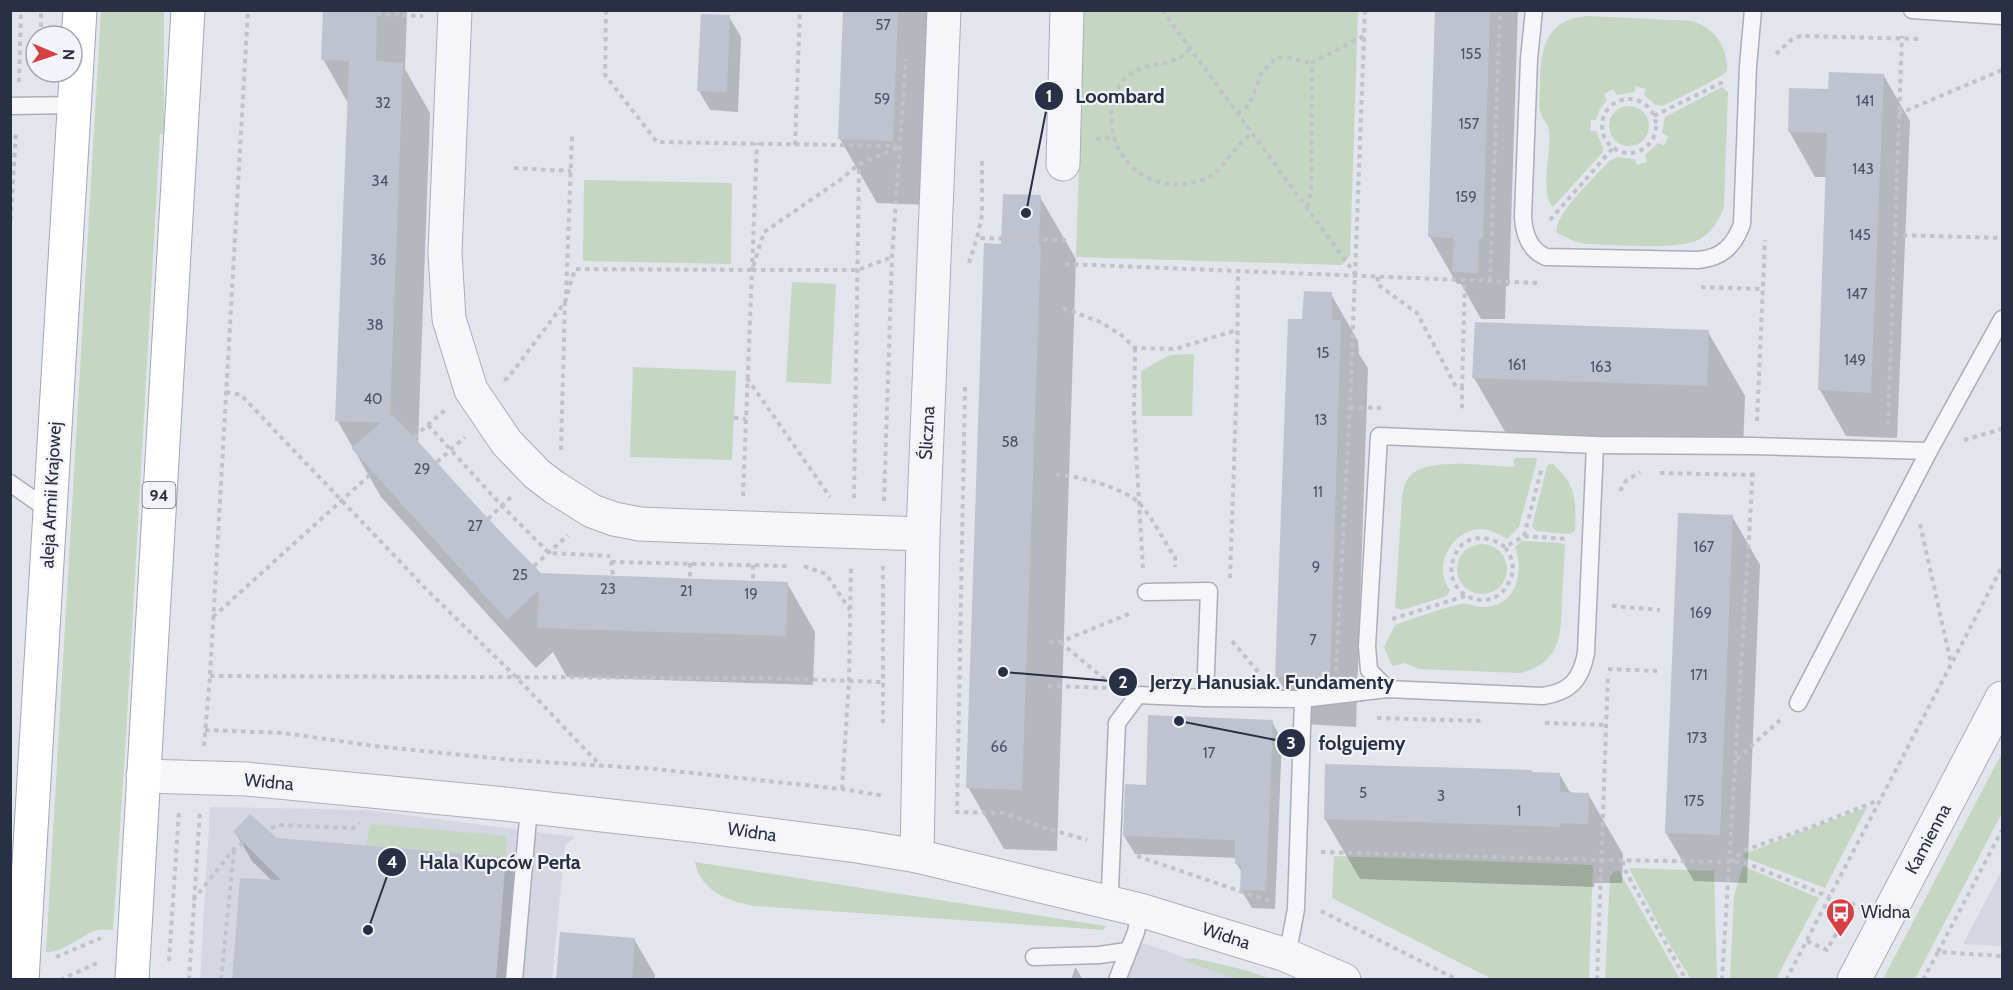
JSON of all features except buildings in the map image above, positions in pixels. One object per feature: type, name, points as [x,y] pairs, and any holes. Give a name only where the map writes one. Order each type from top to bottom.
[{"type":"main road","name":"aleja Armii Krajowej","points":[[22,980],[80,10]]},
{"type":"main road","name":"94","points":[[118,972],[143,776],[188,10]]},
{"type":"street","points":[[455,10],[445,253],[449,319],[471,390],[507,442],[537,474],[554,487],[603,516],[640,524],[923,534]]},
{"type":"street","name":"Śliczna","points":[[917,856],[923,534],[944,10]]},
{"type":"street","points":[[1063,164],[1067,10]]},
{"type":"street","name":"Kamienna","points":[[1854,980],[2002,698]]},
{"type":"street","name":"Widna","points":[[143,776],[246,779],[529,807],[692,825],[917,856],[1126,906],[1283,954],[1344,980]]},
{"type":"lane","points":[[1534,10],[1529,58],[1522,217],[1524,230],[1530,243],[1540,255],[1546,257],[1698,260],[1716,257],[1723,253],[1737,237],[1742,224],[1753,10]]},
{"type":"lane","points":[[1912,10],[2002,16]]},
{"type":"lane","points":[[10,106],[75,105]]},
{"type":"lane","points":[[1798,703],[1929,450],[2002,319]]},
{"type":"lane","points":[[1388,689],[1369,670],[1368,627],[1379,436],[1594,445],[1929,450]]},
{"type":"lane","points":[[1117,980],[1136,932],[1126,906],[1110,889],[1117,723],[1138,694],[1205,698],[1303,699],[1388,689],[1543,696],[1559,694],[1573,683],[1583,669],[1586,653],[1594,445]]},
{"type":"lane","points":[[10,483],[50,511]]},
{"type":"lane","points":[[1146,592],[1209,591],[1205,698]]},
{"type":"lane","points":[[1283,954],[1290,941],[1296,909],[1303,699]]},
{"type":"lane","points":[[514,980],[529,807]]},
{"type":"lane","points":[[1034,957],[1099,955],[1127,951]]},
{"type":"path","points":[[204,748],[248,10]]},
{"type":"path","points":[[606,10],[605,75],[657,142],[901,146]]},
{"type":"path","points":[[795,145],[800,10]]},
{"type":"path","points":[[1162,10],[1356,276]]},
{"type":"path","points":[[1335,696],[1356,276],[1365,10]]},
{"type":"path","points":[[1490,281],[1500,10]]},
{"type":"path","points":[[377,14],[398,15]]},
{"type":"path","points":[[1888,449],[1898,114],[1903,32]]},
{"type":"path","points":[[1238,114],[1249,105],[1262,72],[1276,57],[1312,63],[1364,36]]},
{"type":"path","points":[[1772,63],[1783,45],[1801,36],[1924,39]]},
{"type":"path","points":[[1190,49],[1180,57],[1148,65],[1135,71],[1123,80],[1114,94],[1110,107],[1114,142],[1120,153],[1136,171],[1149,179],[1159,183],[1178,185],[1200,181],[1222,168],[1238,146],[1252,133]]},
{"type":"path","points":[[842,789],[849,681],[851,553],[868,532],[901,146],[906,56]]},
{"type":"path","points":[[1307,208],[1311,193],[1312,63]]},
{"type":"path","points":[[1898,114],[2002,70]]},
{"type":"path","points":[[1654,116],[1727,80],[1748,80]]},
{"type":"path","points":[[1631,99],[1638,101],[1650,109],[1654,116],[1656,131],[1649,145],[1636,153],[1613,148],[1603,134],[1604,116],[1616,102],[1631,99]]},
{"type":"path","points":[[554,487],[560,474],[572,136]]},
{"type":"path","points":[[743,502],[757,143]]},
{"type":"path","points":[[752,270],[764,232],[840,180],[859,164],[901,146]]},
{"type":"path","points":[[1530,243],[1613,148]]},
{"type":"path","points":[[968,268],[982,215],[982,161]]},
{"type":"path","points":[[859,164],[858,270],[868,532],[882,682]]},
{"type":"path","points":[[514,168],[571,171]]},
{"type":"path","points":[[1722,980],[1737,759],[1753,429],[1757,424],[1765,232]]},
{"type":"path","points":[[1894,235],[2002,238]]},
{"type":"path","points":[[977,238],[1066,240]]},
{"type":"path","points":[[414,437],[471,390],[487,387],[508,378],[565,302],[575,269],[858,270],[892,257]]},
{"type":"path","points":[[1065,264],[1356,276]]},
{"type":"path","points":[[1230,580],[1238,270]]},
{"type":"path","points":[[1378,277],[1377,284],[1417,313],[1456,387],[1462,388]]},
{"type":"path","points":[[1462,412],[1465,280]]},
{"type":"path","points":[[1063,308],[1100,321],[1120,334],[1135,348],[1175,349],[1237,330]]},
{"type":"path","points":[[1049,642],[1060,642],[1131,613],[1146,592],[1137,501],[1134,416],[1135,348]]},
{"type":"path","points":[[747,377],[868,532]]},
{"type":"path","points":[[957,812],[965,386]]},
{"type":"path","points":[[226,392],[241,395],[428,591],[516,677],[601,766]]},
{"type":"path","points":[[734,418],[746,419]]},
{"type":"path","points":[[428,425],[501,505],[549,553],[610,556]]},
{"type":"path","points":[[1524,536],[1548,443]]},
{"type":"path","points":[[1617,496],[1626,481],[1639,472],[1752,475]]},
{"type":"path","points":[[212,617],[372,473]]},
{"type":"path","points":[[1056,475],[1068,474],[1110,487],[1137,501],[1175,557],[1175,591]]},
{"type":"path","points":[[1912,485],[1951,664]]},
{"type":"path","points":[[488,519],[516,492]]},
{"type":"path","points":[[534,566],[569,534]]},
{"type":"path","points":[[1505,547],[1524,536],[1592,541]]},
{"type":"path","points":[[1368,627],[1466,596],[1485,600],[1494,598],[1505,590],[1514,567],[1512,557],[1496,540],[1475,537],[1460,546],[1455,553],[1451,573],[1456,586],[1466,596]]},
{"type":"path","points":[[611,550],[613,575]]},
{"type":"path","points":[[753,554],[753,580]]},
{"type":"path","points":[[690,557],[690,577]]},
{"type":"path","points":[[611,562],[808,566],[826,574],[851,611]]},
{"type":"path","points":[[1786,980],[2002,567]]},
{"type":"path","points":[[1611,617],[1612,595]]},
{"type":"path","points":[[1611,606],[1660,610]]},
{"type":"path","points":[[1228,647],[1228,636],[1269,686],[1270,699]]},
{"type":"path","points":[[1048,686],[1116,689],[1060,642]]},
{"type":"path","points":[[1597,980],[1609,659]]},
{"type":"path","points":[[1608,669],[1657,671]]},
{"type":"path","points":[[210,676],[761,678],[920,682]]},
{"type":"path","points":[[1737,759],[1798,703]]},
{"type":"path","points":[[1369,718],[1488,722]]},
{"type":"path","points":[[1536,723],[1607,725]]},
{"type":"path","points":[[205,730],[284,733],[374,746],[655,769],[842,789],[886,797]]},
{"type":"path","points":[[1729,863],[1745,849],[1811,827],[1880,800]]},
{"type":"path","points":[[169,966],[178,810]]},
{"type":"path","points":[[189,980],[200,810]]},
{"type":"path","points":[[193,900],[234,849],[278,825],[353,828],[365,820]]},
{"type":"path","points":[[1923,980],[2002,830]]},
{"type":"path","points":[[221,980],[234,849]]},
{"type":"path","points":[[1299,852],[1743,862],[1830,897]]},
{"type":"path","points":[[1623,861],[1624,868],[1686,980]]},
{"type":"path","points":[[1807,941],[1827,950],[1856,898]]},
{"type":"path","points":[[1320,911],[1458,980]]},
{"type":"path","points":[[51,959],[100,938],[108,938]]},
{"type":"path","points":[[1938,952],[2002,956]]},
{"type":"path","points":[[60,980],[95,964],[118,972]]},
{"type":"shaded area","points":[[210,807],[368,810],[575,837],[565,845],[552,979],[200,980]]},
{"type":"shaded area","points":[[2002,870],[2002,946],[1963,944]]},
{"type":"shaded area","points":[[1126,940],[1149,945],[1246,979],[1113,980]]},
{"type":"green space","points":[[101,11],[164,11],[164,134],[160,134],[113,930],[92,932],[61,949],[46,952]]},
{"type":"green space","points":[[1084,11],[1358,11],[1350,256],[1342,265],[1076,257]]},
{"type":"green space","points":[[1587,16],[1693,21],[1705,27],[1719,40],[1724,51],[1727,69],[1716,79],[1663,106],[1656,105],[1644,95],[1646,89],[1636,86],[1634,92],[1617,95],[1613,89],[1604,94],[1607,100],[1596,120],[1591,120],[1590,131],[1596,131],[1603,152],[1553,207],[1549,200],[1546,182],[1549,130],[1540,108],[1544,49],[1553,30],[1573,19]]},
{"type":"green space","points":[[1722,87],[1728,92],[1724,206],[1718,220],[1708,233],[1690,243],[1645,246],[1585,244],[1557,233],[1561,216],[1568,206],[1609,161],[1618,157],[1635,159],[1637,165],[1647,162],[1645,155],[1658,143],[1664,146],[1668,136],[1662,133],[1665,117]]},
{"type":"green space","points":[[1629,106],[1643,112],[1649,126],[1643,140],[1629,146],[1615,140],[1609,126],[1615,112]]},
{"type":"green space","points":[[584,180],[732,183],[731,264],[583,261]]},
{"type":"green space","points":[[792,282],[836,284],[831,384],[786,382]]},
{"type":"green space","points":[[1194,354],[1192,416],[1142,416],[1141,371],[1170,355]]},
{"type":"green space","points":[[633,367],[736,371],[732,460],[630,457]]},
{"type":"green space","points":[[1515,458],[1536,458],[1537,460],[1519,527],[1507,539],[1484,529],[1470,531],[1461,536],[1453,543],[1444,561],[1445,581],[1450,590],[1447,596],[1402,610],[1395,608],[1402,498],[1407,480],[1414,472],[1425,467],[1471,464],[1511,467],[1515,466],[1513,461]]},
{"type":"green space","points":[[1552,463],[1571,486],[1575,501],[1575,531],[1569,534],[1536,531],[1532,526],[1547,466]]},
{"type":"green space","points":[[1522,541],[1565,545],[1559,637],[1556,647],[1543,663],[1520,673],[1419,669],[1405,663],[1392,666],[1384,647],[1395,625],[1462,604],[1492,606],[1509,596],[1518,578],[1518,557],[1515,547]]},
{"type":"green space","points":[[1482,544],[1496,548],[1503,555],[1507,569],[1503,583],[1496,590],[1482,594],[1468,590],[1461,583],[1457,569],[1461,555],[1468,548]]},
{"type":"green space","points":[[2002,753],[2002,813],[1915,979],[1883,979]]},
{"type":"green space","points":[[1867,807],[1825,888],[1743,857],[1744,854]]},
{"type":"green space","points":[[371,824],[507,836],[506,857],[366,845]]},
{"type":"green space","points":[[1334,856],[1593,865],[1589,979],[1492,979],[1332,898]]},
{"type":"green space","points":[[695,862],[1106,926],[1104,930],[753,906],[733,901],[716,893],[703,880]]},
{"type":"green space","points":[[1743,866],[1819,898],[1776,979],[1730,979],[1734,896]]},
{"type":"green space","points":[[1629,868],[1714,871],[1717,979],[1691,979],[1669,944]]},
{"type":"green space","points":[[1615,871],[1619,871],[1680,979],[1605,979],[1610,876]]},
{"type":"green space","points":[[1194,958],[1245,970],[1271,979],[1236,979],[1182,960]]},
{"type":"place","name":"Loombard","points":[[1026,213]]},
{"type":"place","name":"Jerzy Hanusiak. Fundamenty","points":[[1003,672]]},
{"type":"place","name":"folgujemy","points":[[1179,721]]},
{"type":"place","name":"Hala Kupców Perła","points":[[368,930]]},
{"type":"place","name":"Widna","points":[[1840,938]]}]
